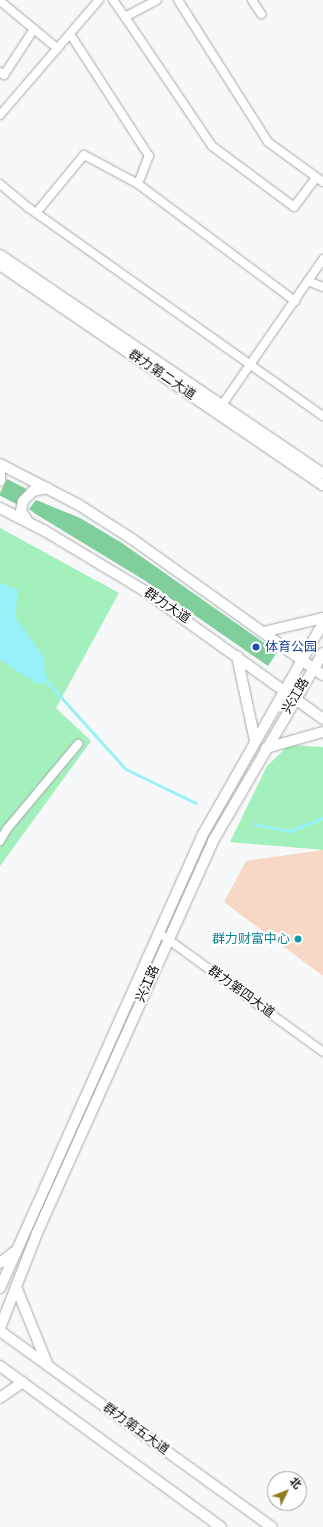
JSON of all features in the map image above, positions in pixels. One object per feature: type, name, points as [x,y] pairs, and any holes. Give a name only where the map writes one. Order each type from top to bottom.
[{"type":"main road","name":"群力第二大道","points":[[0,255],[323,474]]},
{"type":"main road","name":"群力第二大道","points":[[0,265],[323,485]]},
{"type":"main road","points":[[0,464],[48,488],[132,538],[323,675]]},
{"type":"main road","points":[[0,473],[0,481]]},
{"type":"main road","points":[[28,522],[22,511],[23,501],[33,491],[48,488]]},
{"type":"main road","name":"群力大道","points":[[0,508],[28,522],[144,590],[295,697],[323,719]]},
{"type":"main road","points":[[263,632],[323,618]]},
{"type":"main road","name":"兴江路","points":[[0,1288],[202,836],[301,659],[323,623]]},
{"type":"main road","name":"兴江路","points":[[0,1328],[16,1287],[168,939],[213,841],[235,799],[295,697],[323,653]]},
{"type":"main road","points":[[237,656],[255,741]]},
{"type":"main road","points":[[266,748],[323,732]]},
{"type":"main road","points":[[0,1263],[16,1250]]},
{"type":"main road","points":[[16,1287],[48,1366]]},
{"type":"main road","name":"群力第五大道","points":[[0,1331],[272,1527]]},
{"type":"main road","points":[[0,1366],[221,1527]]},
{"type":"main road","points":[[0,1398],[23,1382]]},
{"type":"street","points":[[0,0],[58,48]]},
{"type":"street","points":[[0,115],[99,0]]},
{"type":"street","points":[[113,0],[212,146],[294,207],[320,180],[268,142],[178,0]]},
{"type":"street","points":[[125,17],[157,0]]},
{"type":"street","points":[[252,0],[261,14]]},
{"type":"street","points":[[0,72],[4,74],[34,29]]},
{"type":"street","points":[[70,34],[149,156],[138,184]]},
{"type":"street","points":[[36,213],[84,155],[138,184],[295,301]]},
{"type":"street","points":[[0,184],[36,213],[323,416]]},
{"type":"street","points":[[222,405],[251,366],[323,259]]},
{"type":"street","points":[[308,281],[323,287]]},
{"type":"street","points":[[0,841],[6,829],[78,744]]},
{"type":"street","name":"群力第四大道","points":[[159,933],[323,1052]]},
{"type":"green space","points":[[7,479],[27,489],[18,505],[0,496]]},
{"type":"green space","points":[[36,500],[80,518],[122,543],[277,652],[268,666],[144,580],[34,513],[29,509]]},
{"type":"green space","points":[[0,528],[119,593],[56,708],[91,741],[0,866]]},
{"type":"green space","points":[[289,745],[323,747],[323,850],[230,842],[267,766]]},
{"type":"water","points":[[0,583],[18,590],[15,617],[43,656],[47,680],[39,685],[0,660]]},
{"type":"building","name":"群力财富中心","points":[[323,850],[323,976],[224,902],[246,861]]},
{"type":"waterway","points":[[44,678],[126,769],[196,803]]},
{"type":"waterway","points":[[255,824],[289,831],[323,818]]},
{"type":"place","name":"体育公园","points":[[256,647]]},
{"type":"place","name":"群力财富中心","points":[[298,939]]}]
